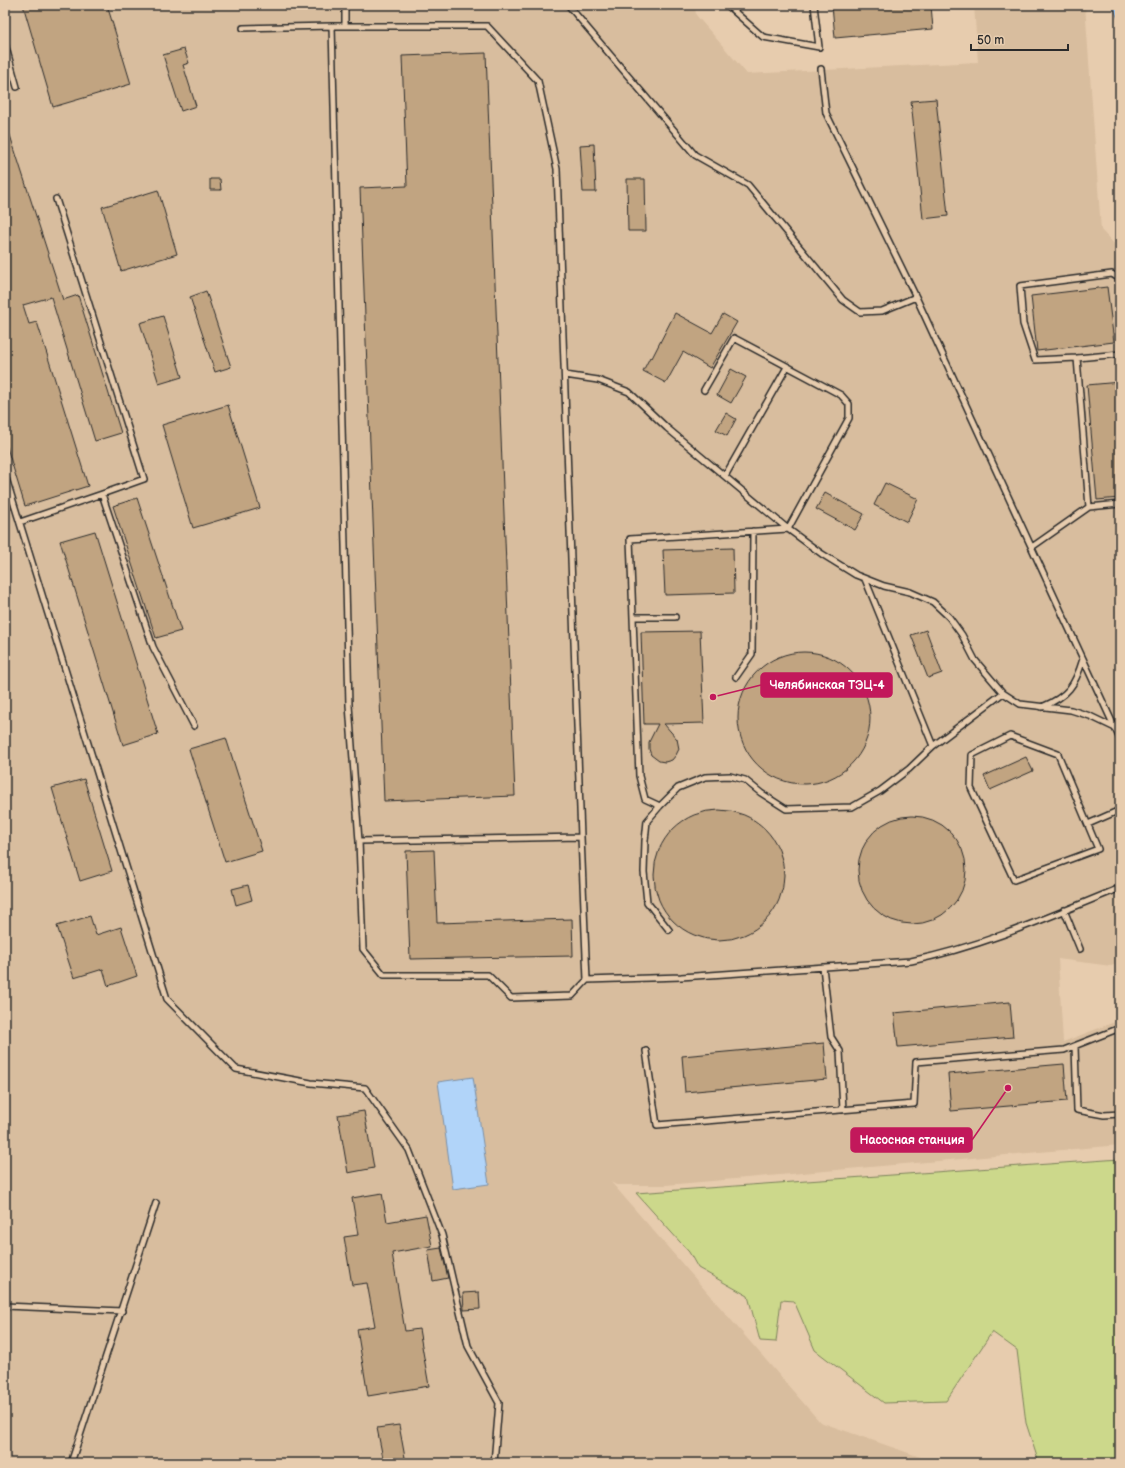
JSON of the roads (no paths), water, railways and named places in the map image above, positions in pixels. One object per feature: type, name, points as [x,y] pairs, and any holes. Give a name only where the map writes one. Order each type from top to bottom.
[{"type":"lane","points":[[345,5],[345,26]]},
{"type":"lane","points":[[568,5],[695,155],[748,185],[844,300],[860,312],[882,311],[916,297]]},
{"type":"lane","points":[[727,5],[763,37],[819,47],[814,5]]},
{"type":"lane","points":[[332,26],[349,705],[359,841],[363,949],[384,975],[488,975],[511,998],[572,996],[587,980],[682,977],[910,961],[938,955],[1007,934],[1120,888]]},
{"type":"lane","points":[[243,28],[332,26],[487,26],[538,81],[558,170],[587,980]]},
{"type":"lane","points":[[5,44],[17,87]]},
{"type":"lane","points":[[821,69],[826,113],[916,297],[1120,739]]},
{"type":"lane","points":[[20,522],[144,479],[56,199]]},
{"type":"lane","points":[[1120,279],[1112,274],[1020,286],[1023,324],[1035,360],[1120,354]]},
{"type":"lane","points":[[704,390],[734,338],[841,395],[849,404],[849,418],[788,529]]},
{"type":"lane","points":[[1078,358],[1089,507]]},
{"type":"lane","points":[[725,476],[787,367]]},
{"type":"lane","points":[[565,375],[598,380],[629,392],[667,428],[788,529],[822,554],[856,576],[884,586],[910,592],[933,602],[949,617],[962,635],[975,660],[1003,693],[1020,704],[1077,712],[1090,716],[1115,728]]},
{"type":"lane","points":[[5,475],[168,999],[236,1069],[311,1083],[365,1088],[409,1150],[442,1235],[468,1346],[499,1403],[494,1463]]},
{"type":"lane","points":[[102,494],[153,647],[194,726]]},
{"type":"lane","points":[[1032,547],[1089,507],[1120,504]]},
{"type":"lane","points":[[660,806],[646,799],[639,776],[630,539],[788,529]]},
{"type":"lane","points":[[736,677],[752,654],[753,531]]},
{"type":"lane","points":[[865,579],[933,746]]},
{"type":"lane","points":[[633,616],[676,617]]},
{"type":"lane","points":[[1042,707],[1057,701],[1069,690],[1078,676],[1083,659]]},
{"type":"lane","points":[[669,930],[647,902],[644,872],[645,841],[647,821],[678,788],[705,777],[730,776],[745,780],[761,794],[786,809],[852,807],[880,792],[909,769],[933,746],[1003,693]]},
{"type":"lane","points":[[1010,736],[1058,754],[1088,824],[1098,849],[1014,880],[971,788],[972,755],[1010,736]]},
{"type":"lane","points":[[1088,824],[1120,810]]},
{"type":"lane","points":[[359,841],[581,837]]},
{"type":"lane","points":[[1064,910],[1080,949]]},
{"type":"lane","points":[[823,967],[831,1037],[840,1051],[843,1110]]},
{"type":"lane","points":[[646,1051],[657,1125],[914,1104],[916,1062],[1064,1050],[1120,1028]]},
{"type":"lane","points":[[1075,1046],[1077,1110],[1104,1115],[1120,1114]]},
{"type":"lane","points":[[71,1463],[122,1311],[156,1203]]},
{"type":"lane","points":[[5,1306],[122,1311]]},
{"type":"water","points":[[1112,5],[1120,5],[1120,23]]},
{"type":"water","points":[[473,1077],[489,1184],[453,1189],[438,1082]]},
{"type":"place","name":"Челябинская ТЭЦ-4","points":[[713,697]]},
{"type":"place","name":"Насосная станция","points":[[1008,1088]]}]
